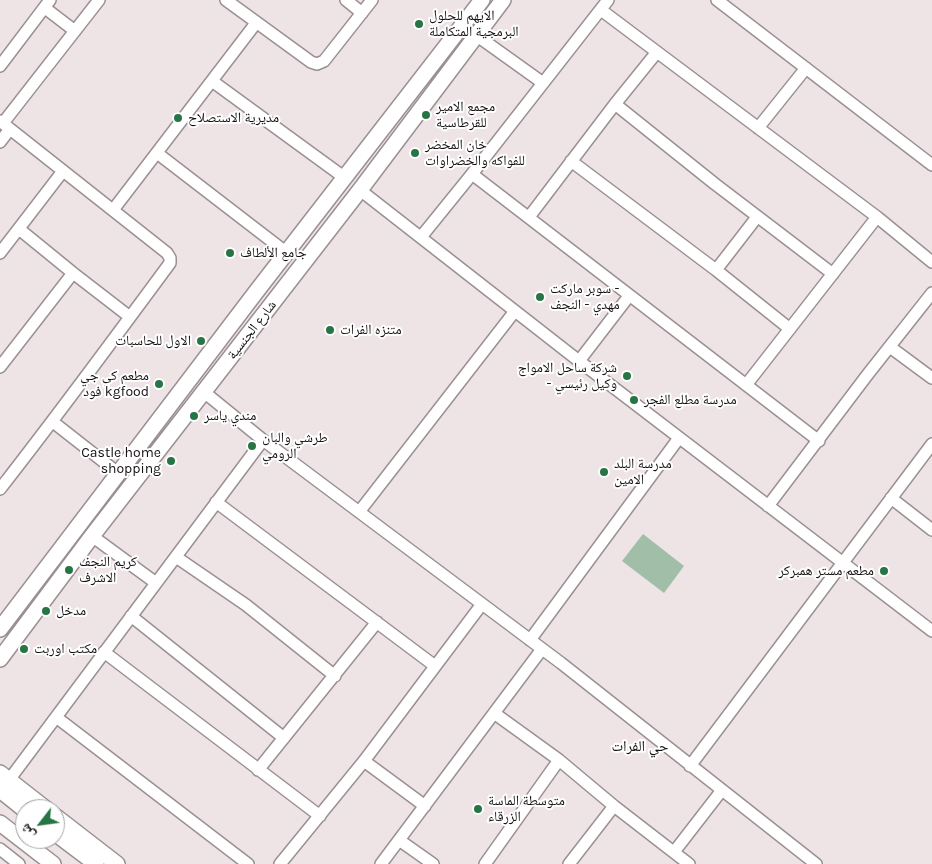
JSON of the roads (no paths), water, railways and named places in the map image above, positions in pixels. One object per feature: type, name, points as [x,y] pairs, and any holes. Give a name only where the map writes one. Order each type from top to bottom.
[{"type":"main road","name":"شارع الجنسية","points":[[0,629],[256,292],[482,0]]},
{"type":"main road","name":"شارع الجنسية","points":[[0,659],[92,536],[360,190],[502,0]]},
{"type":"main road","points":[[269,276],[284,288]]},
{"type":"main road","points":[[256,292],[270,307]]},
{"type":"main road","points":[[2,784],[28,799]]},
{"type":"main road","points":[[2,784],[15,799]]},
{"type":"main road","points":[[0,823],[47,861]]},
{"type":"main road","points":[[65,824],[117,864]]},
{"type":"main road","points":[[65,841],[96,864]]},
{"type":"street","points":[[0,142],[4,125],[99,0]]},
{"type":"street","points":[[226,0],[310,62],[318,64],[324,61],[372,0]]},
{"type":"street","points":[[346,0],[362,13]]},
{"type":"street","points":[[422,237],[608,0]]},
{"type":"street","points":[[717,0],[932,165]]},
{"type":"street","points":[[0,66],[48,4],[75,31]]},
{"type":"street","points":[[601,10],[877,217],[932,262]]},
{"type":"street","points":[[112,210],[256,23]]},
{"type":"street","points":[[476,35],[543,84]]},
{"type":"street","points":[[529,217],[657,52]]},
{"type":"street","points":[[758,128],[806,68]]},
{"type":"street","points":[[212,81],[345,178]]},
{"type":"street","points":[[615,104],[833,274]]},
{"type":"street","points":[[0,489],[53,422],[170,263],[168,253],[4,125]]},
{"type":"street","points":[[157,153],[287,253]]},
{"type":"street","points":[[571,161],[716,270],[790,329]]},
{"type":"street","points":[[0,253],[63,171]]},
{"type":"street","points":[[472,174],[819,441]]},
{"type":"street","points":[[360,190],[579,361],[932,631]]},
{"type":"street","points":[[716,270],[758,217]]},
{"type":"street","points":[[746,385],[877,217]]},
{"type":"street","points":[[19,229],[130,317]]},
{"type":"street","points":[[0,367],[73,273]]},
{"type":"street","points":[[768,506],[932,293]]},
{"type":"street","points":[[579,361],[629,296]]},
{"type":"street","points":[[359,512],[515,311]]},
{"type":"street","points":[[890,347],[932,378]]},
{"type":"street","points":[[204,392],[264,440],[542,649],[816,864]]},
{"type":"street","points":[[53,422],[118,473]]},
{"type":"street","points":[[530,640],[679,438]]},
{"type":"street","points":[[2,784],[56,717],[264,440]]},
{"type":"street","points":[[690,766],[932,444]]},
{"type":"street","points":[[891,498],[932,530]]},
{"type":"street","points":[[216,502],[436,666]]},
{"type":"street","points":[[92,536],[156,583]]},
{"type":"street","points":[[176,556],[246,605],[335,676]]},
{"type":"street","points":[[280,864],[364,761],[482,604]]},
{"type":"street","points":[[131,616],[284,738]]},
{"type":"street","points":[[258,770],[377,622]]},
{"type":"street","points":[[381,864],[542,649]]},
{"type":"street","points":[[104,652],[320,816]]},
{"type":"street","points":[[494,713],[559,760],[614,806],[689,864]]},
{"type":"street","points":[[56,717],[248,864]]},
{"type":"street","points":[[485,864],[559,760]]},
{"type":"street","points":[[364,761],[425,806]]},
{"type":"street","points":[[674,852],[722,790]]},
{"type":"street","points":[[569,864],[614,806]]},
{"type":"street","points":[[399,840],[432,864]]},
{"type":"street","points":[[0,849],[19,864]]},
{"type":"place","name":"الايهم للحلول البرمجية المتكاملة","points":[[419,24]]},
{"type":"place","name":"مجمع الامير للقرطاسية","points":[[426,115]]},
{"type":"place","name":"مديرية الاستصلاح","points":[[178,118]]},
{"type":"place","name":"خان المخضر للفواكه والخضراوات","points":[[415,153]]},
{"type":"place","name":"جامع الألطاف","points":[[230,253]]},
{"type":"place","name":"سوبر ماركت - مهدي - النجف","points":[[540,297]]},
{"type":"place","name":"متنزه الفرات","points":[[330,330]]},
{"type":"place","name":"الاول للحاسبات","points":[[201,341]]},
{"type":"place","name":"شركة ساحل الامواج - وكيل رئيسي","points":[[627,376]]},
{"type":"place","name":"مطعم کي جي فود kgfood","points":[[159,384]]},
{"type":"place","name":"مدرسة مطلع الفجر","points":[[634,400]]},
{"type":"place","name":"مندي ياسر","points":[[194,416]]},
{"type":"place","name":"طرشي والبان الرومي","points":[[252,446]]},
{"type":"place","name":"Castle home shopping","points":[[171,461]]},
{"type":"place","name":"مدرسة البلد الامين","points":[[604,472]]},
{"type":"place","name":"كريم النجف الاشرف","points":[[69,570]]},
{"type":"place","name":"مطعم مستر همبركر","points":[[884,571]]},
{"type":"place","name":"مدخل","points":[[46,611]]},
{"type":"place","name":"مكتب اوربت","points":[[24,649]]},
{"type":"place","name":"متوسطة الماسة الزرقاء","points":[[478,809]]},
{"type":"district","name":"حي الفرات","points":[[640,747]]}]
